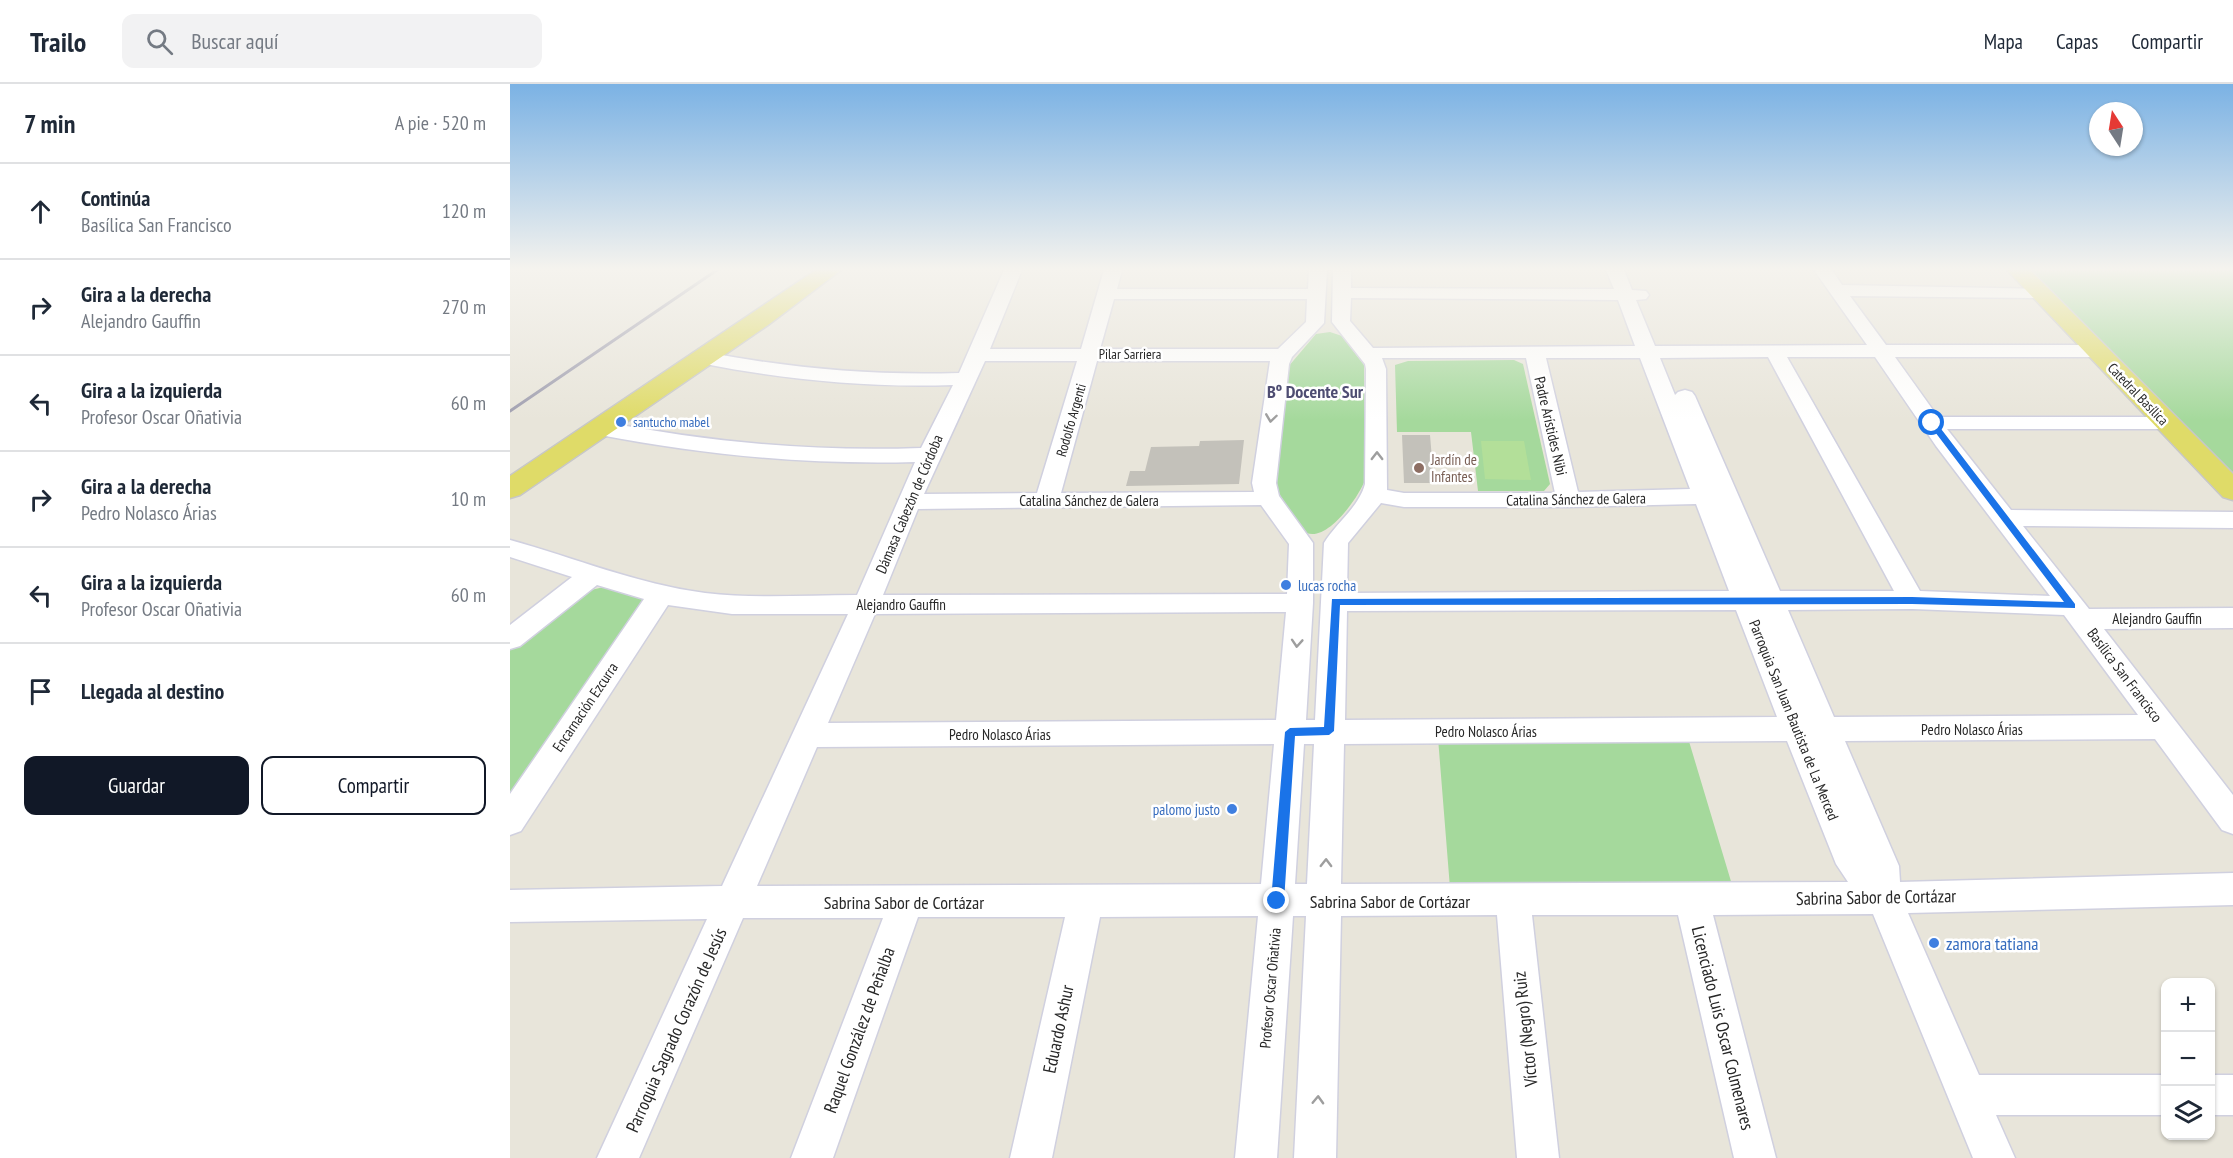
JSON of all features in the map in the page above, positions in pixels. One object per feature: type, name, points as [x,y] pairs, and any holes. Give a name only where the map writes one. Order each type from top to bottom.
[{"type":"main road","points":[[510,489],[759,320]]},
{"type":"main road","name":"Catedral Basílica","points":[[2066,320],[2233,491]]},
{"type":"street","name":"Dámasa Cabezón de Córdoba","points":[[734,902],[866,604],[929,455],[978,355],[992,320]]},
{"type":"street","name":"Rodolfo Argenti","points":[[1047,501],[1099,320]]},
{"type":"street","points":[[1644,320],[1757,600]]},
{"type":"street","name":"Basílica San Francisco","points":[[1859,320],[1932,423],[2165,727],[2233,820]]},
{"type":"street","points":[[1316,1158],[1336,543],[1341,534],[1376,495],[1377,377],[1375,363],[1328,322],[1283,355],[1278,364],[1263,472],[1267,497],[1300,543],[1319,546],[1336,543]]},
{"type":"street","points":[[1774,351],[1912,600]]},
{"type":"street","points":[[1367,354],[1388,352],[2096,351]]},
{"type":"street","name":"Padre Arístides Nibi","points":[[1535,352],[1568,500]]},
{"type":"street","points":[[1657,352],[1704,496],[1757,600]]},
{"type":"street","name":"Pilar Sarriera","points":[[978,355],[1283,355]]},
{"type":"street","points":[[705,358],[782,372],[879,381],[965,379]]},
{"type":"street","points":[[1932,423],[2166,423]]},
{"type":"street","points":[[600,428],[670,443],[804,456],[864,458],[929,455]]},
{"type":"street","name":"Catalina Sánchez de Galera","points":[[1376,495],[1404,500],[1568,500],[1704,496]]},
{"type":"street","name":"Catalina Sánchez de Galera","points":[[910,502],[1255,500],[1267,497]]},
{"type":"street","points":[[2005,518],[2233,520]]},
{"type":"street","name":"Profesor Oscar Oñativia","points":[[1256,1158],[1300,603],[1300,543]]},
{"type":"street","name":"Alejandro Gauffin","points":[[510,548],[661,594],[700,603],[732,605],[1300,603]]},
{"type":"street","points":[[510,639],[594,574]]},
{"type":"street","name":"Encarnación Ezcurra","points":[[510,821],[661,594]]},
{"type":"street","name":"Parroquia San Juan Bautista de La Merced","points":[[1757,600],[1811,730],[1853,864],[1884,898],[1994,1158]]},
{"type":"street","name":"Alejandro Gauffin","points":[[1335,602],[1912,600],[2077,612],[2233,618]]},
{"type":"street","name":"Pedro Nolasco Árias","points":[[807,735],[2165,727]]},
{"type":"street","name":"Sabrina Sabor de Cortázar","points":[[510,906],[734,902],[1884,898],[2233,889]]},
{"type":"street","name":"Licenciado Luis Oscar Colmenares","points":[[1691,898],[1755,1158]]},
{"type":"street","name":"Víctor (Negro) Ruiz","points":[[1512,900],[1538,1158]]},
{"type":"street","name":"Eduardo Ashur","points":[[1031,1158],[1086,901]]},
{"type":"street","name":"Parroquia Sagrado Corazón de Jesús","points":[[618,1158],[734,902]]},
{"type":"street","name":"Raquel González de Peñalba","points":[[812,1158],[906,902]]},
{"type":"street","points":[[1967,1095],[2161,1095]]},
{"type":"street","points":[[2215,1095],[2233,1095]]},
{"type":"green space","points":[[2074,320],[2233,320],[2233,481]]},
{"type":"green space","points":[[1330,332],[1342,336],[1364,365],[1365,480],[1356,498],[1330,527],[1320,533],[1310,534],[1302,530],[1275,487],[1288,367],[1316,334]]},
{"type":"green space","points":[[1514,360],[1523,364],[1550,484],[1544,491],[1478,491],[1471,432],[1397,432],[1395,365],[1408,361]]},
{"type":"green space","points":[[1481,441],[1524,441],[1531,480],[1485,479]]},
{"type":"green space","points":[[604,587],[642,598],[642,608],[510,806],[510,647],[582,592]]},
{"type":"green space","points":[[1438,738],[1688,738],[1733,888],[1450,888]]},
{"type":"building","points":[[1402,435],[1430,435],[1434,483],[1404,483]]},
{"type":"building","points":[[1244,440],[1239,484],[1126,486],[1130,471],[1145,471],[1151,447],[1199,446],[1200,441]]},
{"type":"railway","points":[[510,411],[643,320]]},
{"type":"place","name":"santucho mabel","points":[[621,422]]},
{"type":"place","name":"Jardín de Infantes","points":[[1419,468]]},
{"type":"place","name":"lucas rocha","points":[[1286,585]]},
{"type":"place","name":"palomo justo","points":[[1232,809]]},
{"type":"place","name":"zamora tatiana","points":[[1934,943]]},
{"type":"district","name":"Bº Docente Sur","points":[[1315,391]]},
{"type":"route","points":[[1277,901],[1290,732],[1329,731],[1335,602],[1912,600],[2072,606],[1932,423]]}]
